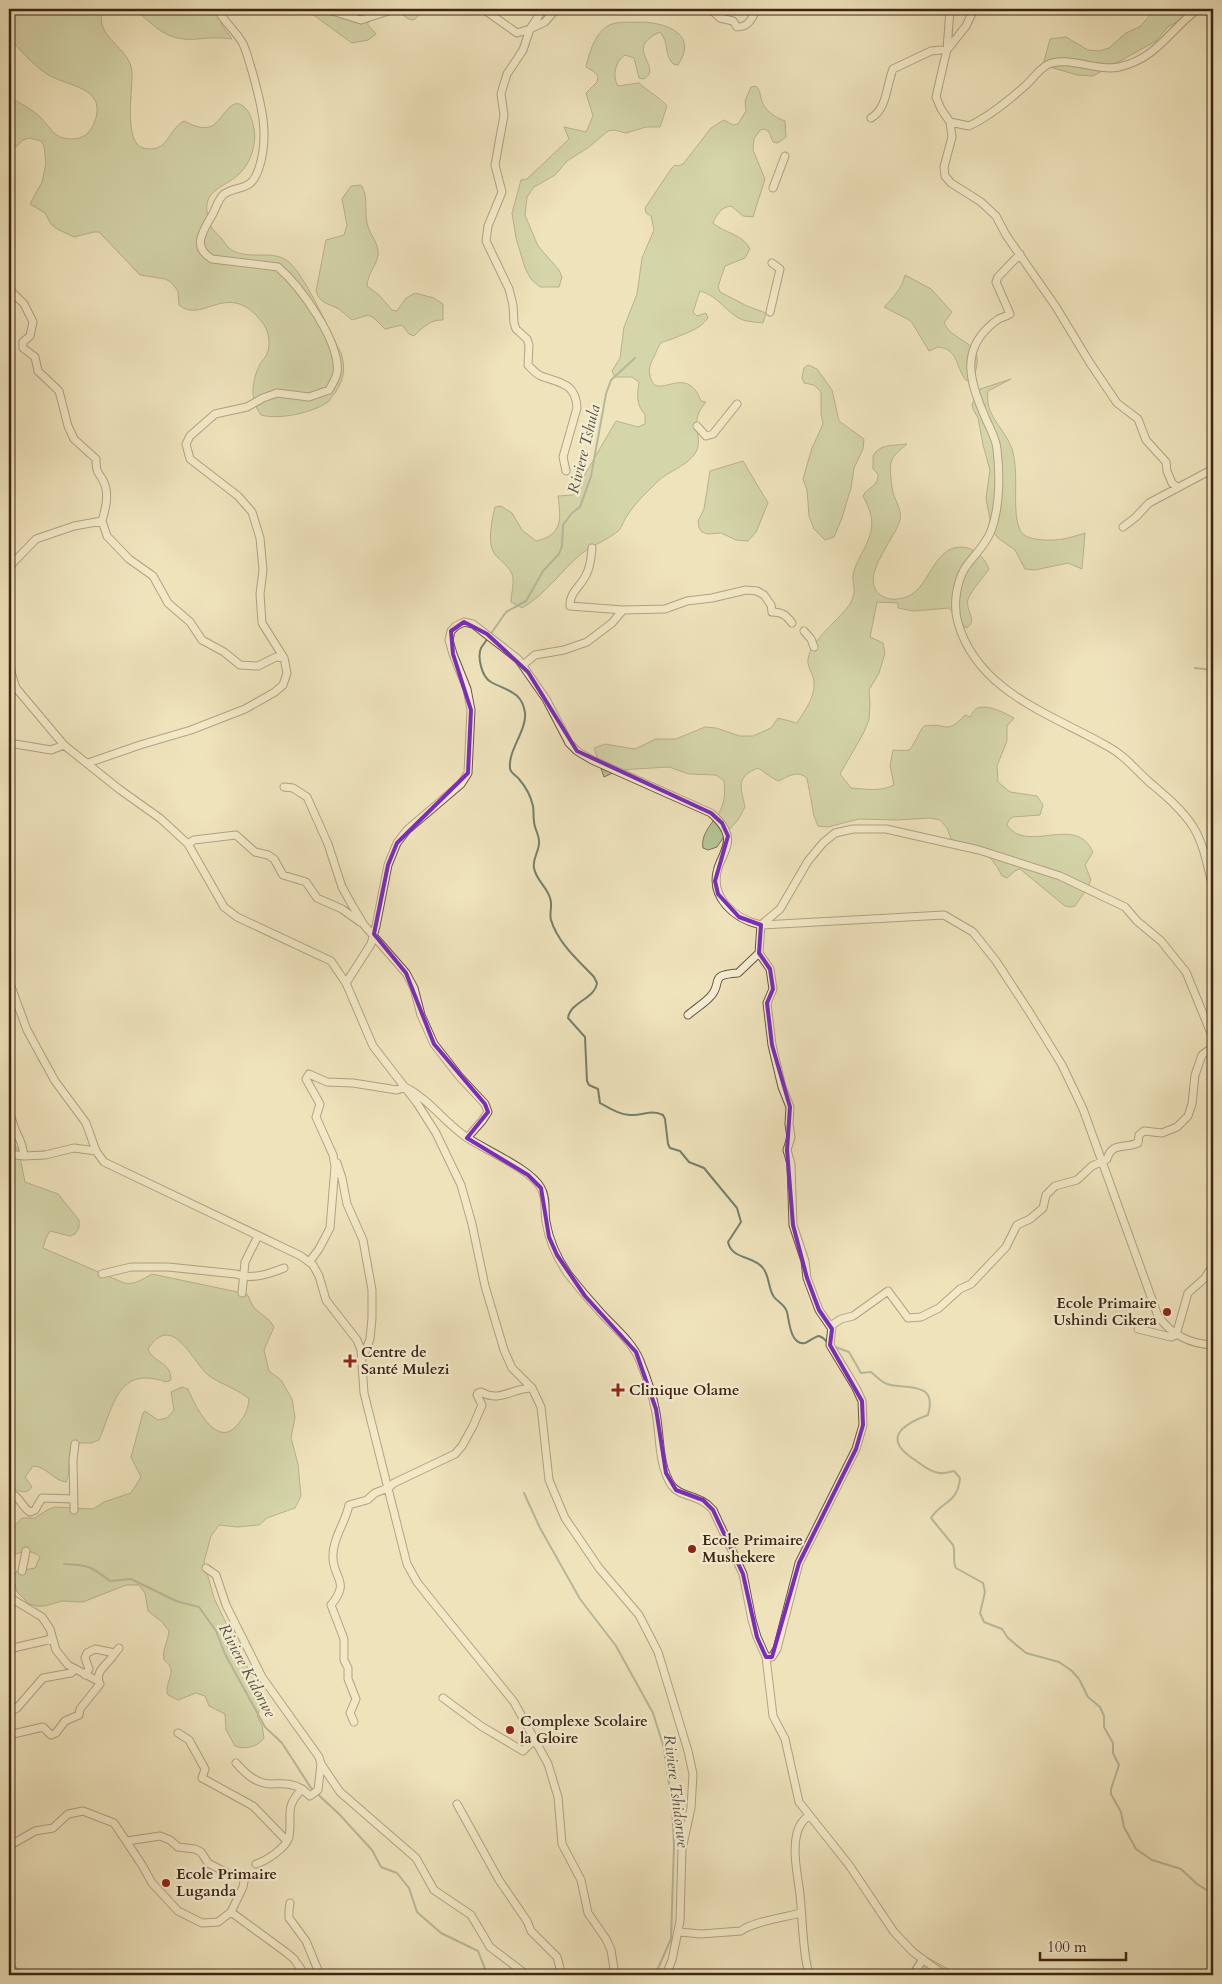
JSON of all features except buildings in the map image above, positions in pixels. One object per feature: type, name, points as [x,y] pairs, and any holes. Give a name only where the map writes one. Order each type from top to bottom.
[{"type":"street","points":[[88,763],[191,730],[245,710],[275,692],[283,684],[287,673],[284,658],[262,623],[260,594],[261,546],[252,512],[238,496],[190,459],[186,444],[190,436],[215,414],[247,407],[277,393],[309,397],[329,390],[337,373],[335,350],[320,318],[310,307],[304,295],[278,267],[270,264],[212,259],[204,254],[201,246],[203,229],[212,217],[217,204],[224,194],[247,186],[254,180],[259,168],[264,141],[264,117],[250,65],[243,44],[221,15],[221,9]]},
{"type":"street","points":[[326,9],[361,20],[394,9]]},
{"type":"street","points":[[483,9],[517,33],[545,22],[556,9]]},
{"type":"street","points":[[543,9],[530,29],[523,50],[507,74],[503,87],[504,115],[495,165],[502,184],[502,192],[486,233],[486,241],[509,289],[516,329],[526,338],[529,345],[528,365],[539,375],[558,381],[571,388],[577,400],[577,408],[563,457],[566,471]]},
{"type":"street","points":[[710,9],[720,18],[733,21],[737,27],[744,27],[749,23],[757,9]]},
{"type":"street","points":[[950,9],[936,97],[941,109],[950,122],[952,137],[944,168],[945,176],[951,184],[981,202],[996,216],[1006,235],[1056,307],[1117,403],[1138,419],[1146,440],[1166,462],[1167,471],[1172,483],[1177,487]]},
{"type":"street","points":[[871,118],[879,113],[883,106],[893,70],[931,51],[944,50],[966,26],[974,9]]},
{"type":"street","points":[[950,122],[969,126],[987,117],[1021,90],[1037,72],[1049,64],[1072,62],[1096,67],[1117,68],[1135,62],[1156,50],[1185,18],[1198,9]]},
{"type":"street","points":[[773,188],[785,156]]},
{"type":"street","points":[[1020,254],[998,277],[996,282],[1010,314],[1000,318],[987,328],[979,337],[971,354],[970,380],[998,447],[998,479],[996,513],[991,529],[986,542],[964,570],[957,588],[957,621],[971,652],[981,666],[1003,688],[1043,714],[1108,746],[1128,760],[1180,809],[1193,827],[1202,850],[1213,889]]},
{"type":"street","points":[[770,312],[780,269],[772,263]]},
{"type":"street","points":[[9,289],[24,304],[33,322],[30,336],[23,342],[23,348],[35,358],[38,371],[59,391],[68,426],[74,439],[96,459],[96,472],[105,485],[107,503],[102,522],[107,536],[129,559],[153,576],[168,603],[190,622],[202,640],[224,652],[240,665],[258,666],[276,657],[284,658]]},
{"type":"street","points":[[697,426],[706,436],[713,434],[736,404]]},
{"type":"street","points":[[1123,527],[1149,503],[1213,469]]},
{"type":"street","points":[[9,567],[36,538],[74,526],[102,522]]},
{"type":"street","points":[[592,548],[591,562],[586,576],[569,599],[570,606],[623,610],[665,609],[687,601],[712,598],[746,590],[757,591],[764,595],[768,599],[772,612],[780,612],[792,623]]},
{"type":"street","points":[[523,665],[534,654],[564,650],[586,642],[612,623],[623,610]]},
{"type":"street","points":[[346,983],[364,957],[374,934],[388,865],[397,844],[407,830],[461,784],[468,773],[472,710],[467,689],[449,640],[456,626],[464,622],[473,624],[495,640],[523,665],[546,698],[569,743],[577,751],[592,760],[711,814],[722,823],[728,836],[715,881],[718,894],[726,906],[739,917],[761,925],[944,915],[973,932],[1025,1006],[1062,1065],[1083,1109],[1158,1316],[1167,1328],[1176,1335],[1189,1342],[1213,1346]]},
{"type":"street","points":[[804,631],[814,646]]},
{"type":"street","points":[[9,641],[11,672],[16,688],[64,746],[161,819],[188,844],[224,907],[238,917],[331,961],[346,983],[373,1046],[417,1102],[436,1133],[461,1185],[472,1224],[485,1286],[504,1350],[512,1368],[532,1388],[540,1407],[543,1418],[549,1480],[565,1518],[599,1568],[639,1615],[648,1631],[661,1660],[688,1751],[693,1774],[693,1788],[691,1808],[682,1849],[678,1932],[672,1960],[666,1975]]},
{"type":"street","points":[[9,743],[51,750],[64,746]]},
{"type":"street","points":[[284,787],[293,788],[307,797],[328,844],[342,887],[364,925]]},
{"type":"street","points":[[832,1330],[819,1310],[807,1278],[805,1262],[793,1225],[791,1164],[788,1150],[791,1138],[789,1124],[790,1107],[782,1087],[772,1046],[767,1003],[773,989],[770,969],[759,953],[761,925],[780,909],[808,861],[823,843],[835,833],[853,829],[886,829],[979,850],[1060,876],[1125,907],[1137,921],[1161,941],[1186,972],[1213,1038]]},
{"type":"street","points":[[188,844],[194,840],[236,835],[255,852],[268,855],[274,859],[283,875],[306,882],[317,898],[342,909],[374,934],[406,973],[414,988],[421,1015],[434,1044],[459,1076],[485,1104],[488,1112],[467,1138]]},
{"type":"street","points":[[688,1015],[711,997],[718,978],[723,974],[738,973],[759,953]]},
{"type":"street","points":[[9,981],[27,1030],[54,1081],[86,1123],[96,1150],[104,1162],[191,1202],[228,1223],[310,1261],[319,1276],[326,1300],[356,1340],[361,1350],[364,1393],[407,1564],[417,1582],[509,1695],[548,1764],[560,1812],[562,1844],[581,1880],[590,1918],[606,1939],[611,1950],[615,1975]]},
{"type":"street","points":[[766,1657],[772,1657],[777,1649],[799,1563],[856,1449],[863,1425],[862,1401],[830,1345],[832,1325],[841,1319],[853,1316],[888,1291],[908,1318],[921,1318],[939,1308],[960,1289],[971,1284],[1001,1253],[1017,1225],[1030,1219],[1043,1208],[1046,1195],[1055,1186],[1077,1180],[1092,1166],[1107,1159],[1110,1150],[1114,1147],[1127,1147],[1138,1143],[1139,1135],[1144,1131],[1162,1133],[1177,1128],[1188,1116],[1192,1104],[1195,1076],[1202,1055],[1213,1047]]},
{"type":"street","points":[[362,1360],[370,1339],[372,1290],[363,1240],[347,1204],[342,1178],[316,1117],[320,1104],[306,1080],[309,1074],[327,1082],[353,1083],[397,1090],[405,1087],[419,1094],[447,1123],[467,1138],[528,1175],[541,1188],[549,1237],[557,1255],[585,1296],[632,1345],[640,1360],[656,1409],[660,1447],[666,1473],[672,1485],[681,1493],[694,1496],[708,1503],[714,1510],[743,1574],[756,1636],[766,1657],[773,1716],[785,1739],[799,1802],[849,1865],[894,1932],[913,1952],[944,1975]]},
{"type":"street","points":[[9,1114],[13,1119],[15,1129],[22,1142],[24,1156]]},
{"type":"street","points":[[9,1154],[24,1156],[45,1155],[74,1148],[96,1150]]},
{"type":"street","points":[[310,1261],[330,1228],[335,1166],[333,1155]]},
{"type":"street","points":[[242,1293],[245,1262],[258,1236]]},
{"type":"street","points":[[1176,1335],[1188,1293],[1204,1278],[1213,1265]]},
{"type":"street","points":[[102,1274],[131,1267],[161,1267],[236,1274],[243,1277],[268,1274],[284,1268]]},
{"type":"street","points":[[1138,1329],[1171,1336],[1176,1335]]},
{"type":"street","points":[[354,1722],[350,1712],[356,1698],[348,1679],[348,1668],[344,1660],[344,1639],[331,1605],[340,1594],[341,1585],[332,1556],[335,1536],[346,1520],[349,1506],[367,1500],[375,1493],[388,1488],[394,1483],[455,1454],[462,1446],[480,1412],[482,1405],[477,1395],[478,1393],[481,1392],[494,1397],[521,1388],[532,1388]]},
{"type":"street","points":[[74,1510],[73,1460],[75,1444]]},
{"type":"street","points":[[9,1496],[14,1495],[18,1498],[25,1509],[30,1512],[35,1510],[42,1498],[74,1499]]},
{"type":"street","points":[[22,1571],[26,1552]]},
{"type":"street","points":[[206,1568],[216,1575],[226,1605],[262,1677],[319,1757],[321,1764],[340,1792],[416,1858],[434,1890],[470,1915],[490,1947],[527,1975]]},
{"type":"street","points":[[9,1597],[24,1602],[42,1617],[50,1629],[52,1639],[61,1657],[75,1669],[98,1681]]},
{"type":"street","points":[[9,1649],[52,1639]]},
{"type":"street","points":[[9,1735],[43,1727],[51,1735],[56,1733],[65,1720],[79,1715],[80,1709],[100,1684],[98,1681],[102,1667],[113,1658],[117,1651],[95,1649],[87,1653],[86,1658],[89,1669],[85,1675]]},
{"type":"street","points":[[9,1713],[17,1708],[43,1678],[71,1673],[75,1669]]},
{"type":"street","points":[[443,1698],[481,1726],[523,1751],[535,1739]]},
{"type":"street","points":[[178,1733],[189,1740],[205,1769],[202,1778],[253,1806],[287,1841]]},
{"type":"street","points":[[236,1763],[256,1780],[271,1784],[289,1783],[310,1796],[315,1793],[321,1764]]},
{"type":"street","points":[[256,1864],[268,1859],[287,1841],[292,1800],[302,1790]]},
{"type":"street","points":[[456,1804],[499,1880],[527,1921],[531,1931],[557,1957],[561,1972],[564,1975]]},
{"type":"street","points":[[9,1846],[35,1831],[53,1828],[64,1816],[79,1811],[114,1823],[152,1883],[178,1911],[202,1923],[218,1922],[231,1912],[246,1876],[229,1874],[208,1863],[201,1852],[196,1849],[178,1848],[170,1840],[160,1836],[127,1841]]},
{"type":"street","points":[[809,1815],[800,1823],[796,1835],[802,1942],[809,1975]]},
{"type":"street","points":[[290,1904],[288,1910],[289,1918],[306,1941],[320,1975]]},
{"type":"street","points":[[231,1912],[287,1953],[294,1959],[305,1975]]},
{"type":"street","points":[[678,1932],[701,1934],[741,1931],[759,1922],[801,1913]]},
{"type":"street","points":[[913,1975],[923,1959]]},
{"type":"street","points":[[9,1966],[18,1975]]},
{"type":"highlighted area","points":[[464,622],[487,634],[528,672],[577,751],[711,813],[722,823],[728,836],[715,881],[718,894],[739,917],[761,925],[759,953],[770,969],[773,989],[767,1003],[772,1045],[790,1107],[787,1150],[793,1225],[807,1278],[819,1310],[832,1329],[830,1345],[862,1401],[863,1425],[856,1449],[799,1563],[772,1657],[766,1657],[757,1637],[743,1574],[713,1510],[703,1500],[676,1490],[666,1473],[656,1409],[636,1352],[585,1296],[557,1255],[549,1237],[541,1188],[528,1175],[467,1138],[488,1112],[485,1104],[434,1044],[406,973],[374,934],[388,865],[397,843],[468,773],[471,710],[453,654],[451,631]]},
{"type":"green space","points":[[9,9],[103,9],[101,19],[107,35],[130,63],[132,72],[131,126],[137,144],[143,148],[158,148],[167,140],[178,125],[184,121],[199,127],[209,127],[218,121],[234,104],[243,106],[248,111],[255,135],[252,154],[239,174],[212,193],[207,204],[208,220],[230,249],[237,253],[277,256],[285,259],[298,272],[324,319],[343,359],[344,369],[342,378],[335,393],[328,402],[305,412],[286,416],[261,415],[255,403],[253,390],[257,370],[267,354],[269,337],[262,322],[250,309],[238,304],[227,303],[197,310],[188,310],[179,305],[178,291],[171,282],[165,279],[140,275],[99,232],[74,237],[57,229],[51,224],[45,213],[30,204],[42,182],[46,163],[44,146],[41,141],[29,138],[23,140],[9,154],[9,98],[34,112],[51,130],[63,138],[83,137],[90,131],[97,112],[96,103],[87,91],[47,74],[36,66],[9,37]]},
{"type":"green space","points":[[135,9],[215,9],[223,27],[232,39],[187,39],[170,36],[149,22]]},
{"type":"green space","points":[[291,9],[367,9],[368,25],[376,34],[368,40],[352,43],[308,11]]},
{"type":"green space","points":[[396,9],[424,9],[414,20],[408,19]]},
{"type":"green space","points":[[1155,9],[1201,9],[1168,27],[1156,41],[1093,76],[1077,75],[1043,65],[1050,39],[1066,37],[1088,50],[1099,51],[1109,48],[1126,33],[1141,26]]},
{"type":"green space","points":[[644,22],[663,25],[678,33],[683,39],[685,46],[678,65],[673,64],[670,60],[665,40],[660,32],[649,38],[644,45],[650,69],[649,74],[644,79],[639,78],[634,58],[625,55],[617,65],[615,78],[618,86],[639,83],[665,103],[667,106],[660,127],[646,127],[626,133],[614,130],[608,131],[589,147],[567,161],[555,175],[534,187],[527,197],[525,215],[538,246],[559,270],[562,277],[559,287],[540,287],[531,279],[525,268],[516,238],[512,213],[521,180],[527,179],[569,139],[564,127],[586,132],[593,116],[586,93],[597,82],[598,76],[586,67],[591,49],[598,36],[606,27],[612,24]]},
{"type":"green space","points":[[756,86],[766,109],[785,121],[786,137],[778,143],[773,142],[769,132],[765,129],[760,130],[754,139],[753,150],[765,179],[753,217],[743,216],[731,206],[720,212],[713,223],[743,240],[750,249],[745,258],[725,266],[718,287],[720,292],[747,306],[766,313],[763,323],[745,321],[732,314],[706,293],[700,291],[693,312],[697,316],[706,313],[708,318],[701,326],[692,331],[661,343],[649,370],[653,383],[658,386],[687,384],[695,389],[701,401],[706,402],[699,412],[697,419],[698,448],[696,452],[688,461],[662,478],[645,494],[630,512],[619,531],[581,554],[546,590],[522,608],[511,602],[512,574],[492,549],[491,531],[495,507],[501,506],[512,513],[522,530],[536,541],[551,535],[558,525],[560,512],[558,496],[573,495],[616,421],[638,427],[645,424],[645,415],[638,399],[639,382],[632,377],[615,377],[612,371],[620,358],[624,327],[637,294],[642,258],[654,230],[651,216],[646,213],[645,208],[671,169],[675,165],[679,166],[684,163],[711,128],[724,120],[733,125],[738,124],[746,111],[745,101],[751,87]]},
{"type":"green space","points":[[361,185],[366,199],[367,223],[378,252],[377,260],[367,286],[379,295],[392,310],[397,311],[406,298],[415,293],[434,298],[443,304],[443,320],[431,323],[414,336],[409,334],[402,325],[385,329],[368,315],[352,320],[339,309],[322,301],[316,291],[326,240],[344,235],[347,225],[342,199],[351,186]]},
{"type":"green space","points":[[905,275],[931,289],[952,312],[944,323],[955,336],[974,350],[977,357],[977,367],[972,380],[967,381],[963,376],[954,355],[950,351],[938,347],[929,351],[911,321],[884,307],[894,296]]},
{"type":"green space","points":[[808,365],[817,369],[832,390],[839,421],[864,439],[863,449],[854,468],[851,488],[842,518],[834,537],[825,540],[814,529],[809,516],[807,490],[803,479],[812,448],[823,424],[821,392],[814,385],[804,383],[802,378],[804,368]]},
{"type":"green space","points":[[1011,379],[988,391],[988,400],[992,415],[1012,449],[1015,470],[1017,522],[1023,534],[1036,539],[1055,540],[1085,533],[1082,569],[1068,563],[1035,570],[1025,569],[1015,550],[998,538],[992,530],[986,498],[990,470],[978,418],[972,404],[980,389]]},
{"type":"green space","points":[[907,444],[894,456],[891,463],[892,489],[900,510],[900,516],[899,523],[874,572],[873,582],[876,591],[884,597],[892,599],[909,596],[922,585],[943,555],[949,550],[958,547],[975,551],[989,569],[968,599],[968,608],[972,619],[970,625],[966,628],[949,608],[913,611],[898,608],[898,603],[877,602],[870,637],[883,643],[885,653],[879,673],[869,690],[869,720],[840,774],[851,788],[884,789],[894,785],[890,765],[893,750],[909,750],[924,726],[950,727],[965,715],[970,717],[975,709],[982,707],[996,710],[1014,718],[1007,726],[1007,741],[997,766],[998,782],[1010,792],[1037,796],[1043,805],[1040,815],[1013,817],[1007,825],[1016,833],[1026,836],[1064,834],[1075,836],[1085,841],[1093,852],[1085,865],[1091,880],[1075,906],[1065,906],[1020,869],[1007,878],[1002,876],[988,856],[977,850],[953,844],[947,828],[940,820],[930,818],[897,820],[859,819],[828,827],[818,826],[814,816],[807,778],[800,774],[786,777],[779,781],[758,768],[746,775],[741,783],[745,807],[738,820],[717,847],[708,850],[703,848],[704,837],[721,809],[724,795],[724,781],[716,775],[689,774],[669,767],[619,770],[604,777],[594,748],[605,744],[635,749],[656,739],[676,739],[705,727],[716,728],[740,736],[753,736],[771,728],[778,718],[797,723],[810,702],[814,690],[813,677],[808,661],[810,652],[853,599],[854,569],[868,541],[872,527],[870,513],[863,496],[877,482],[878,478],[878,474],[873,469],[873,456],[883,447]]},
{"type":"green space","points":[[743,461],[768,503],[756,532],[748,541],[736,540],[721,533],[708,534],[702,532],[698,521],[704,509],[710,471]]},
{"type":"green space","points":[[9,1134],[19,1152],[25,1182],[58,1194],[79,1220],[79,1228],[75,1234],[70,1236],[50,1231],[43,1248],[124,1283],[142,1280],[152,1274],[247,1294],[254,1308],[270,1321],[274,1327],[264,1350],[269,1371],[281,1380],[292,1399],[295,1417],[291,1438],[298,1464],[301,1496],[295,1508],[267,1518],[259,1525],[237,1527],[219,1525],[211,1536],[204,1562],[214,1598],[262,1698],[257,1716],[262,1725],[264,1738],[255,1746],[243,1748],[235,1746],[226,1730],[225,1714],[209,1706],[205,1696],[196,1693],[178,1700],[168,1695],[167,1690],[171,1668],[164,1660],[164,1649],[169,1631],[162,1622],[148,1611],[145,1593],[139,1585],[126,1585],[83,1602],[62,1601],[44,1606],[29,1604],[17,1592],[13,1578],[17,1571],[35,1568],[40,1557],[33,1552],[21,1552],[9,1557],[9,1532],[22,1518],[35,1518],[55,1507],[93,1509],[104,1502],[131,1493],[141,1477],[131,1457],[145,1411],[158,1420],[167,1418],[174,1410],[171,1392],[182,1387],[188,1389],[201,1415],[208,1423],[222,1432],[230,1431],[238,1424],[246,1412],[249,1399],[208,1375],[181,1342],[165,1335],[157,1339],[148,1349],[150,1354],[168,1369],[171,1380],[166,1382],[150,1378],[137,1379],[128,1384],[114,1402],[99,1440],[91,1443],[73,1443],[66,1482],[42,1468],[33,1466],[25,1477],[32,1487],[30,1490],[21,1492],[9,1487]]},
{"type":"green space","points":[[921,1954],[959,1975],[909,1975]]},
{"type":"waterway","name":"Riviere Tshula","points":[[635,358],[611,380],[606,394],[591,476],[580,507],[572,513],[563,525],[562,546],[559,554],[543,571],[526,601],[506,612],[481,648],[480,662],[488,680],[513,693],[521,700],[525,720],[512,754],[510,768],[526,788],[533,806],[534,824],[539,840],[534,868],[550,898],[551,920],[558,936],[569,951],[594,977],[597,983],[592,993],[573,1008],[568,1018],[585,1037],[587,1081],[589,1085],[598,1089],[600,1103],[619,1113],[627,1115],[659,1113],[663,1115],[670,1148],[680,1151],[689,1162],[704,1168],[737,1208],[741,1222],[728,1242],[730,1248],[738,1255],[754,1261],[763,1268],[772,1294],[787,1312],[793,1336],[800,1343],[805,1343],[819,1336],[829,1344]]},
{"type":"waterway","points":[[1195,668],[1213,670]]},
{"type":"waterway","name":"Riviere Tshula","points":[[835,1347],[849,1352],[861,1373],[871,1372],[885,1383],[918,1389],[924,1391],[928,1396],[930,1404],[928,1415],[903,1428],[897,1439],[899,1446],[926,1468],[941,1473],[954,1471],[960,1478],[959,1486],[953,1498],[939,1508],[931,1518],[953,1545],[956,1568],[983,1583],[985,1592],[980,1613],[984,1622],[1002,1629],[1008,1638],[1026,1653],[1059,1662],[1072,1671],[1079,1679],[1088,1697],[1100,1707],[1104,1716],[1104,1727],[1113,1743],[1113,1753],[1119,1765],[1111,1794],[1121,1812],[1124,1827],[1136,1849],[1152,1860],[1181,1869],[1197,1884],[1213,1894]]},
{"type":"waterway","name":"Riviere Tshidorwe","points":[[524,1493],[540,1528],[580,1599],[616,1646],[653,1713],[664,1748],[672,1805],[674,1845],[671,1939],[655,1975]]},
{"type":"waterway","name":"Riviere Kidorwe","points":[[64,1564],[89,1567],[110,1581],[131,1579],[176,1601],[199,1607],[216,1631],[225,1654],[265,1727],[282,1743],[311,1788],[339,1814],[372,1850],[381,1867],[397,1873],[409,1888],[417,1912],[441,1933],[478,1951],[485,1969],[490,1975]]},
{"type":"place","name":"Ecole Primaire Ushindi Cikera","points":[[1167,1312]]},
{"type":"place","name":"Centre de Santé Mulezi","points":[[350,1361]]},
{"type":"place","name":"Clinique Olame","points":[[618,1390]]},
{"type":"place","name":"Ecole Primaire Mushekere","points":[[692,1549]]},
{"type":"place","name":"Complexe Scolaire la Gloire","points":[[510,1730]]},
{"type":"place","name":"Ecole Primaire Luganda","points":[[166,1883]]}]
